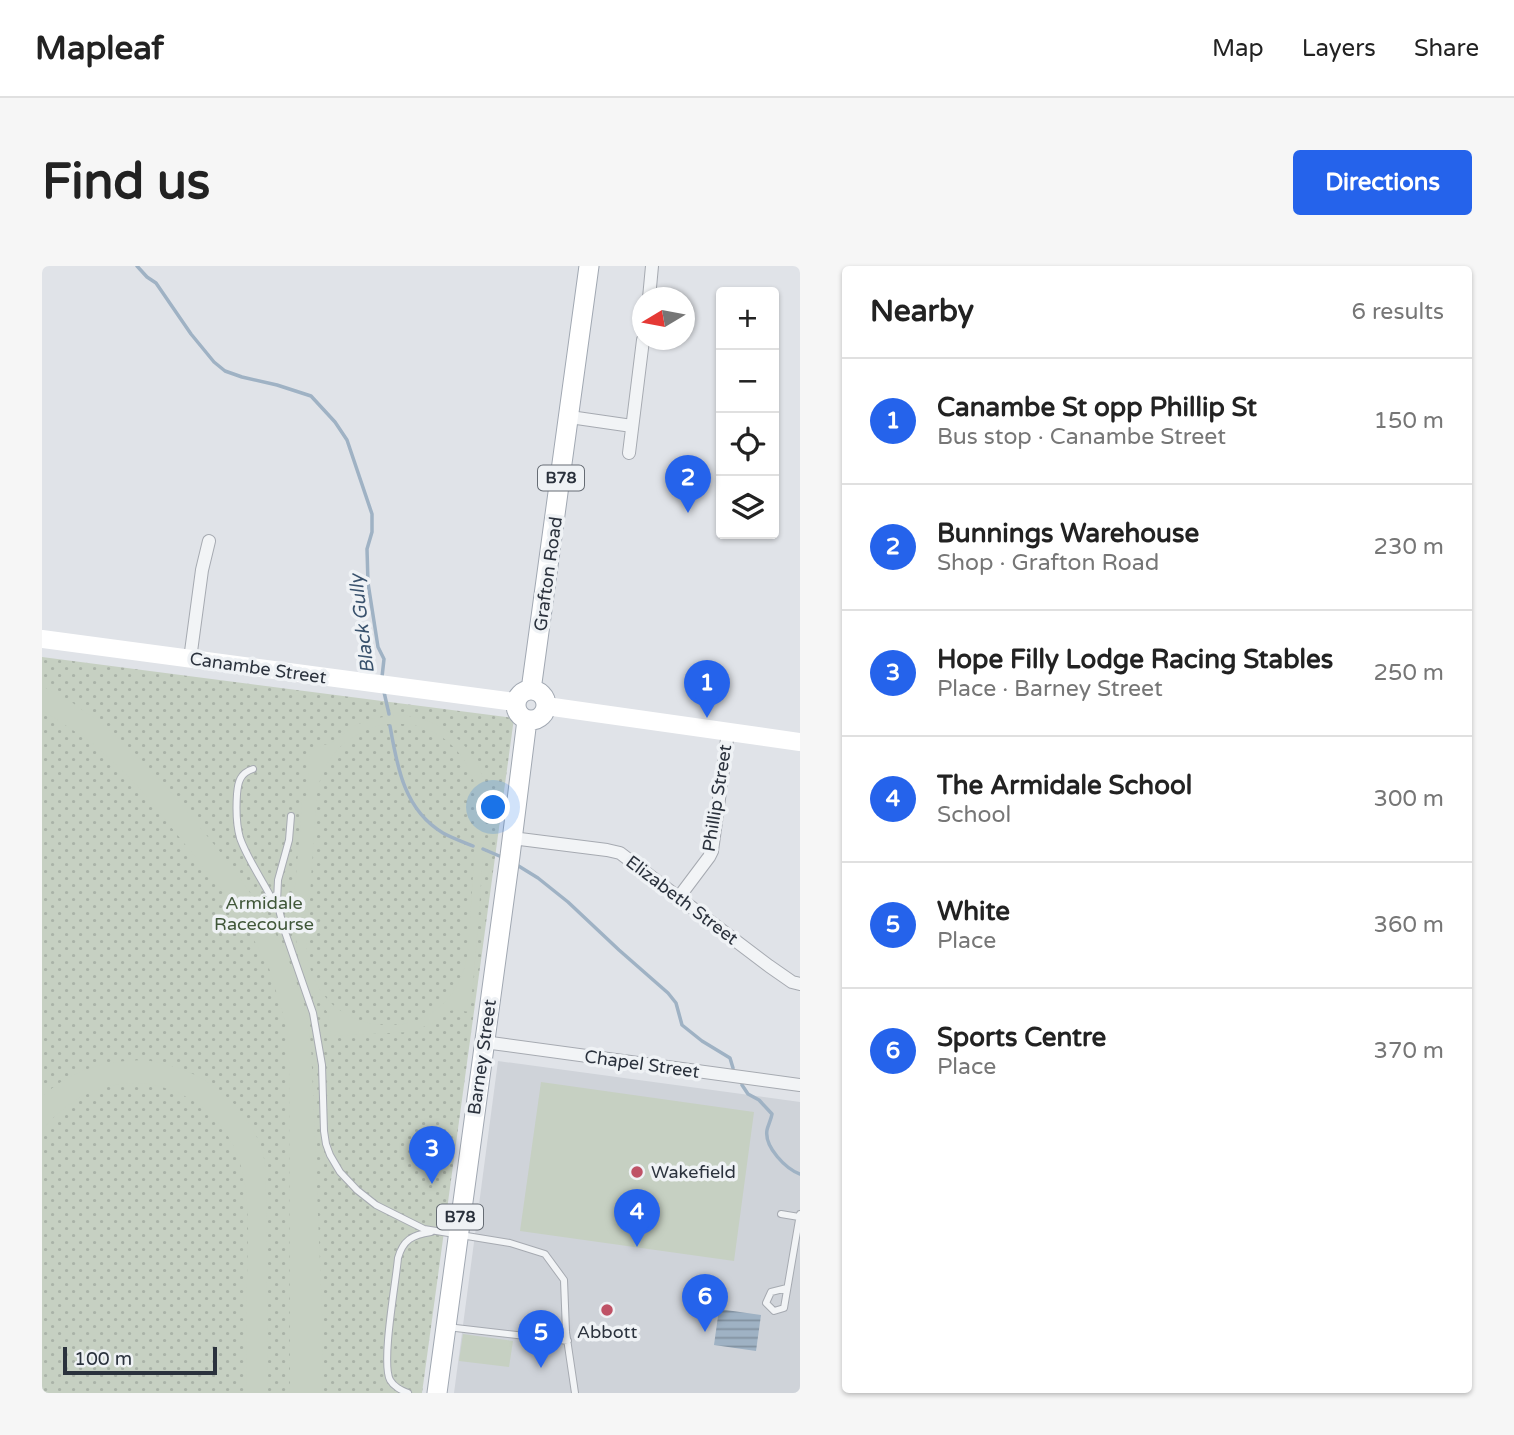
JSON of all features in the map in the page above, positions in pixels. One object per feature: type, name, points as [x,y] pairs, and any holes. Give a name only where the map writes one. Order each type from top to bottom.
[{"type":"main road","name":"Grafton Road","points":[[531,690],[589,266]]},
{"type":"main road","points":[[531,690],[542,695],[546,706],[540,718],[527,720],[518,714],[515,702],[521,693],[531,690]]},
{"type":"main road","name":"Barney Street","points":[[436,1393],[527,720]]},
{"type":"street","points":[[650,287],[653,266]]},
{"type":"street","points":[[629,453],[642,350]]},
{"type":"street","points":[[570,417],[632,426]]},
{"type":"street","points":[[190,659],[202,569],[209,541]]},
{"type":"street","name":"Canambe Street","points":[[42,639],[515,702]]},
{"type":"street","points":[[546,706],[800,742]]},
{"type":"street","name":"Phillip Street","points":[[679,897],[712,851],[728,732]]},
{"type":"street","name":"Elizabeth Street","points":[[510,855],[620,853],[792,982],[800,984]]},
{"type":"street","name":"Chapel Street","points":[[484,1042],[800,1085]]},
{"type":"lane","points":[[253,769],[246,771],[239,778],[237,826],[241,840],[280,915]]},
{"type":"lane","points":[[291,816],[289,840],[280,870],[277,902],[313,1013],[322,1065],[324,1131],[330,1156],[348,1181],[376,1205],[424,1229],[510,1243],[545,1254],[564,1280],[575,1393]]},
{"type":"lane","points":[[781,1214],[799,1219],[788,1288]]},
{"type":"lane","points":[[408,1393],[393,1383],[387,1367],[398,1258],[401,1247],[408,1240],[418,1235],[437,1232]]},
{"type":"lane","points":[[445,1327],[568,1341]]},
{"type":"shaded area","points":[[498,1061],[800,1102],[800,1393],[454,1393]]},
{"type":"green space","name":"Armidale Racecourse","points":[[42,657],[514,718],[422,1393],[42,1393]]},
{"type":"green space","points":[[42,686],[70,701],[102,724],[138,756],[230,864],[265,914],[287,955],[305,1007],[311,1044],[323,1393],[290,1393],[289,1056],[287,1028],[269,968],[243,920],[221,889],[142,791],[91,742],[42,710]]},
{"type":"green space","points":[[396,715],[426,720],[453,735],[464,745],[480,771],[485,786],[486,812],[470,1012],[447,1011],[431,1024],[410,1032],[331,1036],[328,1013],[310,990],[298,958],[293,908],[299,842],[295,841],[296,833],[300,833],[302,797],[307,797],[310,749],[331,743],[356,725],[371,719]],"holes":[[[383,724],[421,727],[443,738],[452,746],[472,776],[477,815],[468,951],[460,979],[445,1002],[431,1013],[416,1020],[382,1025],[364,1022],[333,1005],[315,981],[306,953],[317,791],[321,778],[332,756],[340,747],[370,728]]]},
{"type":"green space","points":[[146,1060],[205,1080],[226,1096],[245,1117],[259,1141],[266,1177],[268,1393],[246,1393],[248,1232],[245,1184],[231,1141],[217,1121],[198,1104],[177,1092],[138,1083],[110,1086],[84,1095],[61,1111],[42,1131],[42,1096],[54,1086],[103,1064]]},
{"type":"green space","name":"Wakefield","points":[[541,1082],[754,1112],[734,1261],[520,1231]]},
{"type":"green space","points":[[463,1334],[513,1341],[509,1367],[459,1361]]},
{"type":"water","points":[[719,1309],[761,1315],[756,1351],[714,1345]]},
{"type":"waterway","name":"Black Gully","points":[[137,266],[156,283],[214,362],[225,371],[242,377],[311,396],[335,422],[347,440],[372,514],[372,532],[367,549],[368,583],[378,647],[384,659],[382,677]]},
{"type":"waterway","name":"Black Gully","points":[[384,692],[389,714]]},
{"type":"waterway","name":"Black Gully","points":[[390,726],[404,786],[419,812],[443,833],[473,846]]},
{"type":"waterway","name":"Black Gully","points":[[483,849],[504,858]]},
{"type":"waterway","name":"Black Gully","points":[[517,865],[568,902],[668,993],[676,1003],[682,1025],[730,1058],[733,1068]]},
{"type":"waterway","name":"Black Gully","points":[[742,1085],[748,1094],[759,1100],[772,1114],[767,1130],[772,1150],[800,1174]]},
{"type":"place","name":"Bunnings Warehouse","points":[[688,513]]},
{"type":"place","name":"Canambe St opp Phillip St","points":[[707,718]]},
{"type":"place","name":"Wakefield","points":[[637,1172]]},
{"type":"place","name":"Hope Filly Lodge Racing Stables","points":[[432,1184]]},
{"type":"place","name":"The Armidale School","points":[[637,1247]]},
{"type":"place","name":"Abbott","points":[[607,1310]]},
{"type":"place","name":"Sports Centre","points":[[705,1332]]},
{"type":"place","name":"White","points":[[541,1368]]}]
